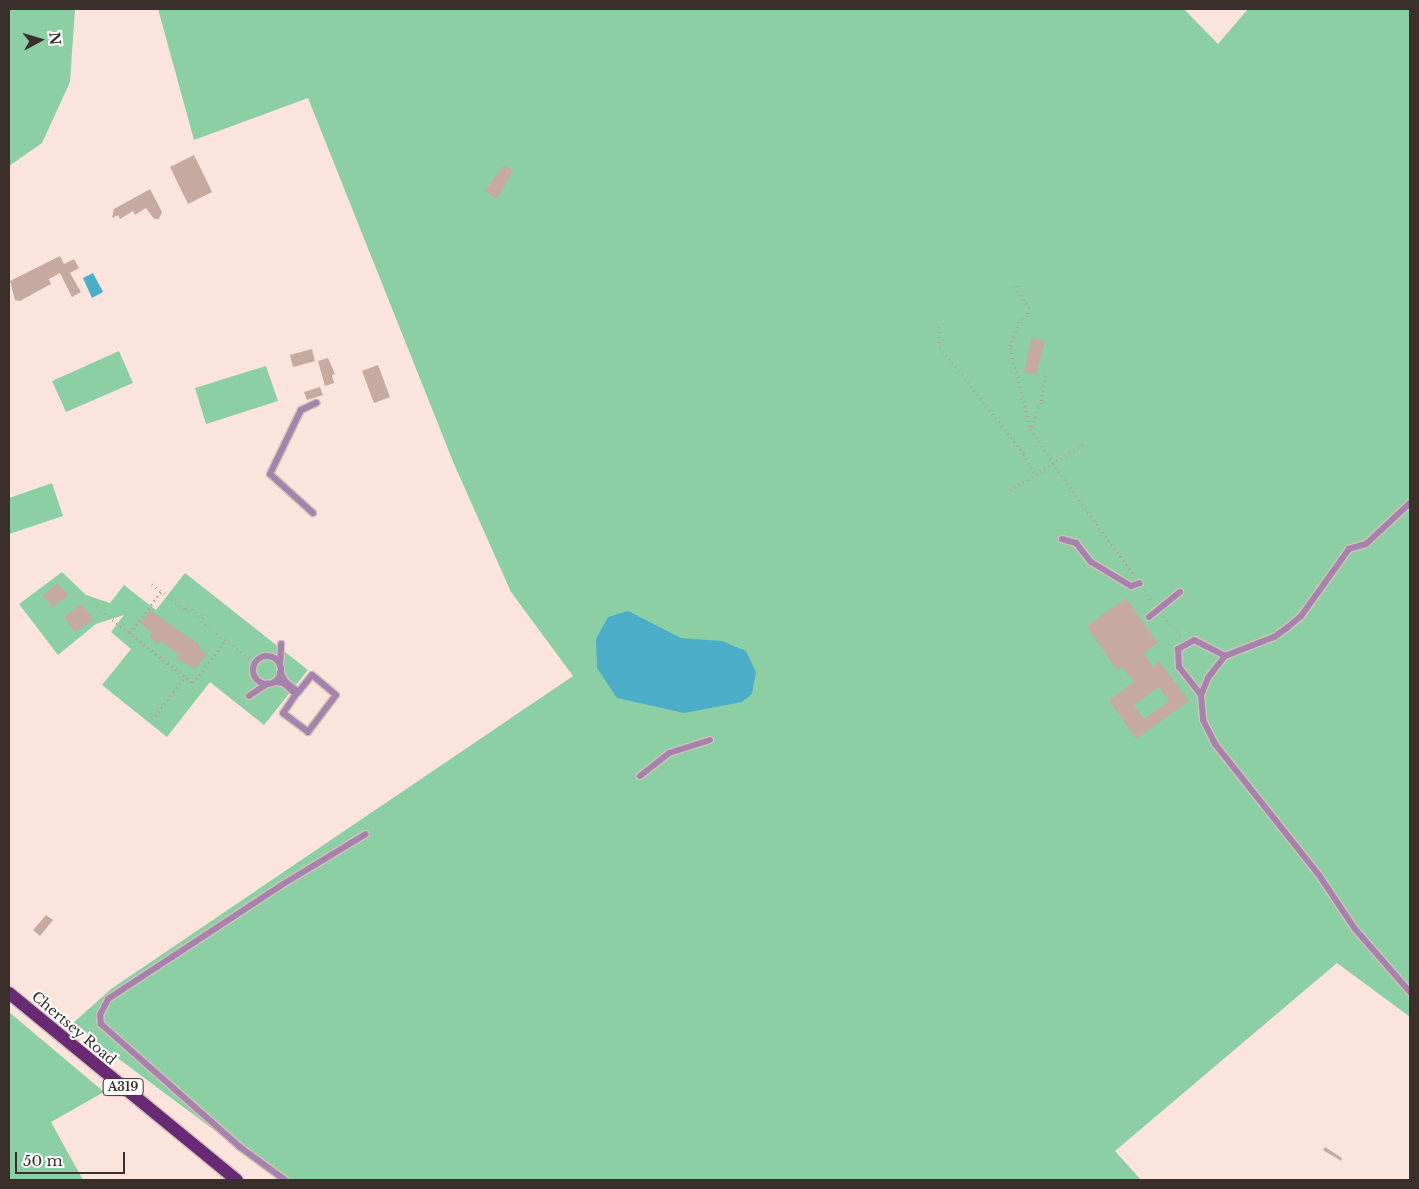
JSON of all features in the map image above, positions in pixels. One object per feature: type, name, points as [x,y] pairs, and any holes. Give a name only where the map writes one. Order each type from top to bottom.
[{"type":"main road","name":"Chertsey Road","points":[[9,993],[237,1180]]},
{"type":"lane","points":[[314,513],[270,474],[301,410],[316,402]]},
{"type":"lane","points":[[1410,503],[1366,544],[1349,549],[1301,616],[1288,627],[1274,637],[1225,656],[1208,678],[1201,695],[1203,720],[1216,744],[1319,875],[1355,929],[1410,992]]},
{"type":"lane","points":[[1062,539],[1076,543],[1091,562],[1131,586],[1140,583]]},
{"type":"lane","points":[[1149,617],[1180,592]]},
{"type":"lane","points":[[1201,695],[1179,667],[1178,649],[1185,642],[1200,642],[1225,656]]},
{"type":"lane","points":[[275,682],[280,669],[281,644]]},
{"type":"lane","points":[[249,696],[268,684],[275,682],[283,683],[296,694],[283,713],[308,732],[336,694],[312,676],[298,692],[285,681],[280,669],[269,656],[255,662],[256,679],[268,684]]},
{"type":"lane","points":[[640,776],[669,753],[710,740]]},
{"type":"lane","points":[[285,1180],[240,1147],[101,1024],[100,1015],[108,999],[280,886],[366,834]]},
{"type":"path","points":[[1016,286],[1029,308],[1028,316],[1018,322],[1010,348],[1032,429],[1052,463],[1185,642]]},
{"type":"path","points":[[939,327],[940,346],[1024,454],[1034,473]]},
{"type":"path","points":[[1032,429],[1041,401],[1046,372]]},
{"type":"path","points":[[1010,490],[1034,473],[1085,443]]},
{"type":"path","points":[[152,584],[185,609],[188,606],[203,618],[201,621],[255,662]]},
{"type":"path","points":[[130,633],[161,591]]},
{"type":"path","points":[[97,607],[193,683],[226,640]]},
{"type":"path","points":[[152,720],[184,676]]},
{"type":"green space","points":[[9,9],[75,9],[70,82],[42,143],[9,166]]},
{"type":"green space","points":[[158,9],[1184,9],[1218,44],[1248,9],[1410,9],[1410,1017],[1337,963],[1115,1151],[1141,1180],[281,1180],[72,1024],[111,989],[573,676],[511,592],[454,464],[308,98],[194,140]]},
{"type":"green space","points":[[119,351],[133,383],[66,412],[52,381]]},
{"type":"green space","points":[[266,366],[278,401],[206,424],[195,388]]},
{"type":"green space","points":[[52,483],[63,516],[9,534],[9,498]]},
{"type":"green space","points":[[62,572],[86,595],[110,603],[124,585],[156,610],[185,573],[308,670],[264,725],[210,682],[167,737],[102,685],[131,649],[111,632],[124,615],[96,624],[58,655],[19,604]]},
{"type":"green space","points":[[9,1012],[104,1092],[51,1122],[83,1180],[9,1180]]},
{"type":"water","points":[[93,273],[103,292],[92,298],[83,278]]},
{"type":"water","points":[[628,611],[681,638],[722,641],[746,651],[756,672],[752,694],[742,702],[684,713],[617,698],[597,668],[596,639],[608,617]]},
{"type":"building","points":[[194,155],[212,192],[188,204],[170,167]]},
{"type":"building","points":[[504,165],[513,171],[497,199],[485,191]]},
{"type":"building","points":[[150,189],[162,212],[159,219],[154,219],[146,208],[135,215],[133,211],[120,219],[118,215],[112,218],[114,209]]},
{"type":"building","points":[[60,256],[64,264],[74,259],[79,268],[70,273],[81,292],[72,297],[60,273],[49,279],[51,284],[20,301],[15,300],[10,281]]},
{"type":"building","points":[[1032,338],[1045,341],[1036,375],[1024,372]]},
{"type":"building","points":[[312,349],[315,361],[293,367],[290,355]]},
{"type":"building","points":[[328,358],[335,374],[332,375],[334,383],[325,386],[318,361]]},
{"type":"building","points":[[378,365],[390,397],[374,403],[362,371]]},
{"type":"building","points":[[320,387],[323,395],[307,400],[304,392]]},
{"type":"building","points":[[58,583],[68,596],[52,607],[43,595]]},
{"type":"building","points":[[1126,598],[1158,643],[1144,653],[1153,667],[1160,662],[1189,701],[1136,739],[1109,700],[1134,682],[1123,668],[1116,669],[1087,626]],"holes":[[[1159,687],[1169,701],[1144,719],[1134,705]]]},
{"type":"building","points":[[82,604],[94,620],[75,632],[64,617]]},
{"type":"building","points":[[150,610],[200,645],[198,647],[207,654],[195,669],[176,658],[179,655],[161,641],[158,644],[149,637],[152,633],[140,623]]},
{"type":"building","points":[[46,915],[53,920],[40,936],[33,930]]},
{"type":"building","points":[[1325,1147],[1342,1158],[1341,1161],[1323,1150]]}]
